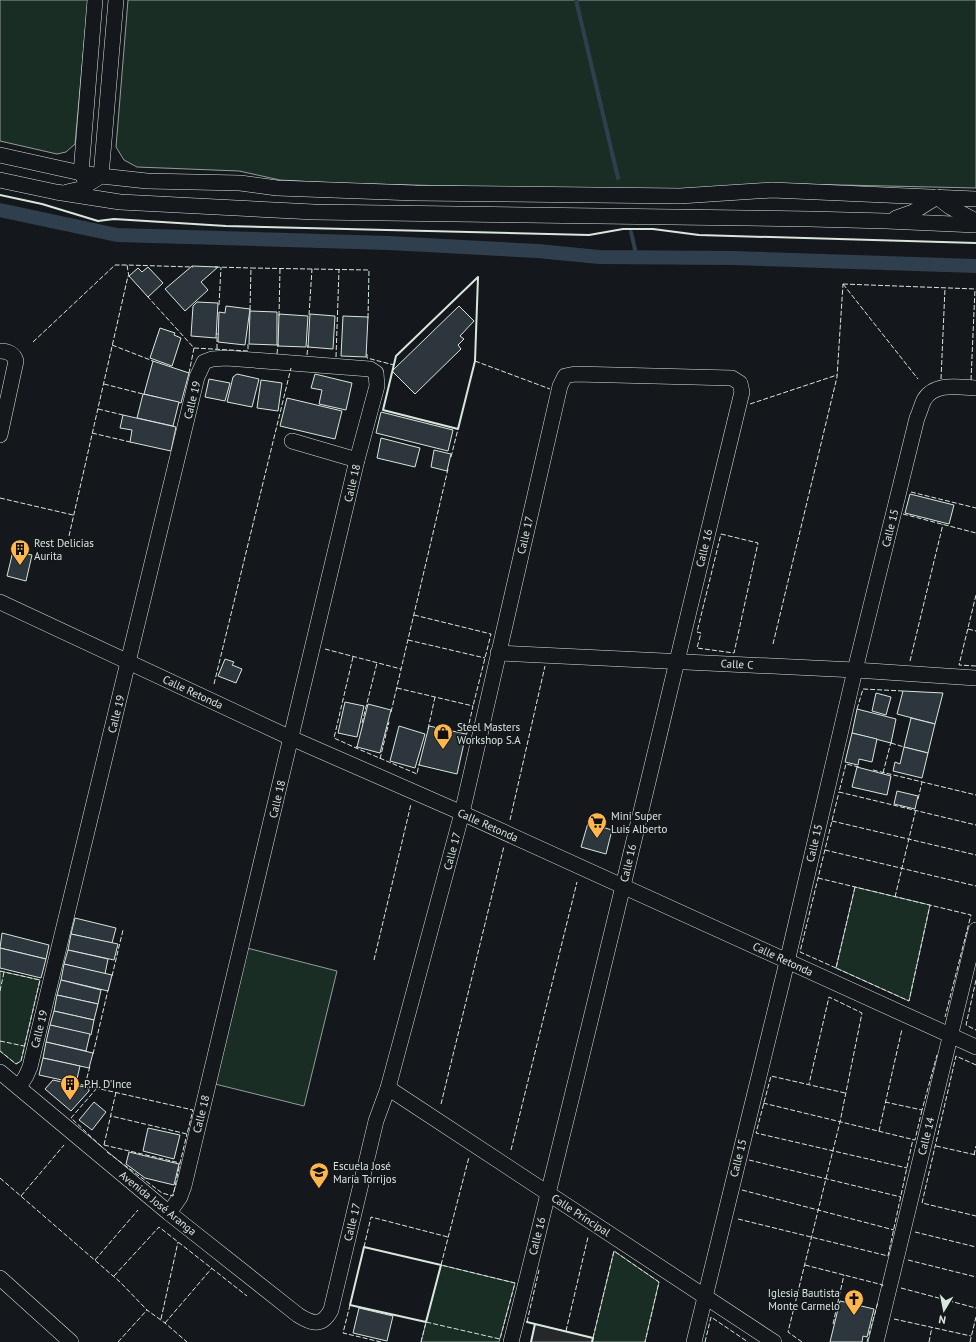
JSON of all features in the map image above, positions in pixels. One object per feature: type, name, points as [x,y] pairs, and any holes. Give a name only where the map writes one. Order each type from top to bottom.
[{"type":"street","points":[[56,192],[73,191],[85,179],[95,0]]},
{"type":"street","points":[[101,176],[116,0]]},
{"type":"street","points":[[0,155],[85,179],[101,176],[147,180],[240,183],[284,189],[415,193],[680,196],[772,190],[976,199]]},
{"type":"street","points":[[85,179],[103,197],[111,201],[120,202],[314,212],[886,221],[976,225]]},
{"type":"street","points":[[0,180],[56,192],[120,202]]},
{"type":"street","points":[[886,221],[913,212],[937,197]]},
{"type":"street","points":[[937,197],[950,207],[976,221]]},
{"type":"street","points":[[0,351],[10,353],[14,356],[16,361],[16,367],[0,435]]},
{"type":"street","name":"Calle 18","points":[[169,1213],[180,1197],[184,1186],[292,738],[357,460],[377,386],[376,373],[370,369],[226,358]]},
{"type":"street","name":"Calle 19","points":[[19,1087],[30,1067],[197,377],[204,362],[212,359],[226,358]]},
{"type":"street","name":"Calle 16","points":[[511,1342],[623,887],[676,661],[742,392],[740,384],[732,378],[575,374],[565,376]]},
{"type":"street","name":"Calle 17","points":[[323,1321],[331,1310],[376,1121],[388,1088],[462,813],[560,386],[565,376]]},
{"type":"street","name":"Calle 15","points":[[694,1342],[704,1295],[787,962],[855,670],[917,418],[924,400],[930,393],[938,389],[951,387],[976,388]]},
{"type":"street","points":[[292,441],[357,460]]},
{"type":"street","name":"Calle Retonda","points":[[0,602],[292,738],[462,813],[976,1048]]},
{"type":"street","name":"Calle C","points":[[498,653],[855,670],[976,678]]},
{"type":"street","name":"Calle 14","points":[[876,1342],[976,930]]},
{"type":"street","name":"Avenida José Aranga","points":[[0,1072],[169,1213],[298,1315],[312,1322],[318,1323],[323,1321]]},
{"type":"street","name":"Calle Principal","points":[[388,1088],[774,1342]]},
{"type":"street","points":[[0,1278],[71,1342]]},
{"type":"green space","points":[[0,0],[88,0],[75,144],[66,152],[57,154],[0,141]]},
{"type":"green space","points":[[128,0],[976,0],[976,188],[797,184],[731,190],[603,190],[334,183],[280,180],[239,171],[137,167],[124,160],[116,147]]},
{"type":"green space","points":[[855,887],[930,905],[909,1001],[836,968]]},
{"type":"green space","points":[[247,948],[337,971],[304,1106],[215,1084]]},
{"type":"green space","points":[[0,971],[40,980],[21,1061],[16,1064],[0,1051]]},
{"type":"green space","points":[[614,1251],[659,1282],[645,1342],[592,1342]]},
{"type":"green space","points":[[441,1265],[515,1283],[499,1342],[421,1342]]},
{"type":"shaded area","points":[[535,1324],[593,1338],[592,1342],[531,1342]]},
{"type":"building","points":[[192,266],[218,267],[201,282],[208,290],[185,311],[165,289]]},
{"type":"building","points":[[148,267],[163,283],[148,297],[129,276],[138,268],[142,272]]},
{"type":"building","points":[[197,302],[218,303],[216,338],[191,336],[193,306]]},
{"type":"building","points":[[226,306],[250,309],[245,345],[218,342],[219,312],[225,313]]},
{"type":"building","points":[[459,306],[474,321],[460,336],[464,339],[458,345],[461,349],[415,394],[392,371]]},
{"type":"building","points":[[250,311],[277,312],[277,345],[249,344]]},
{"type":"building","points":[[279,314],[308,316],[306,347],[278,346]]},
{"type":"building","points":[[310,314],[335,316],[333,349],[308,347]]},
{"type":"building","points":[[343,316],[368,317],[366,357],[341,356]]},
{"type":"building","points":[[160,328],[175,333],[174,335],[181,338],[172,366],[150,358]]},
{"type":"building","points":[[153,361],[189,373],[181,403],[144,394]]},
{"type":"building","points":[[237,374],[259,379],[252,407],[227,402],[233,377]]},
{"type":"building","points":[[315,374],[352,383],[346,410],[319,404],[322,390],[311,388]]},
{"type":"building","points":[[209,379],[230,383],[225,401],[205,397]]},
{"type":"building","points":[[261,380],[282,383],[278,411],[257,408]]},
{"type":"building","points":[[143,394],[179,402],[173,426],[137,418]]},
{"type":"building","points":[[287,398],[342,411],[335,439],[280,426]]},
{"type":"building","points":[[381,412],[453,430],[448,451],[376,433]]},
{"type":"building","points":[[123,415],[176,427],[171,451],[130,442],[132,430],[120,428]]},
{"type":"building","points":[[381,438],[420,448],[415,467],[377,458]]},
{"type":"building","points":[[434,450],[451,454],[447,471],[431,467]]},
{"type":"building","points":[[910,494],[954,505],[949,524],[905,513]]},
{"type":"building","name":"Rest Delicias Aurita","points":[[13,551],[32,555],[26,581],[7,576]]},
{"type":"building","points":[[225,659],[234,662],[232,665],[242,669],[236,683],[218,676]]},
{"type":"building","points":[[903,691],[943,693],[935,724],[897,714]]},
{"type":"building","points":[[876,693],[891,697],[886,715],[872,711]]},
{"type":"building","points":[[345,702],[364,706],[357,737],[338,733]]},
{"type":"building","points":[[368,704],[391,710],[380,753],[357,747]]},
{"type":"building","points":[[857,709],[896,719],[891,743],[852,733]]},
{"type":"building","points":[[911,718],[935,724],[928,753],[904,747]]},
{"type":"building","points":[[399,726],[425,734],[415,768],[390,761]]},
{"type":"building","name":"Steel Masters Workshop S.A","points":[[429,726],[466,734],[457,774],[419,765]]},
{"type":"building","points":[[852,733],[877,739],[872,762],[859,759],[858,765],[845,762]]},
{"type":"building","points":[[904,747],[928,753],[922,778],[893,771],[895,762],[900,764]]},
{"type":"building","points":[[857,767],[891,776],[887,795],[852,787]]},
{"type":"building","points":[[897,791],[918,796],[915,809],[894,804]]},
{"type":"building","name":"Mini Super Luis Alberto","points":[[588,823],[612,830],[606,854],[581,847]]},
{"type":"building","points":[[75,918],[116,928],[112,943],[71,934]]},
{"type":"building","points":[[2,933],[49,945],[46,959],[0,948]]},
{"type":"building","points":[[71,934],[118,944],[114,960],[68,950]]},
{"type":"building","points":[[0,948],[46,959],[41,978],[0,968]]},
{"type":"building","points":[[68,950],[108,959],[105,974],[64,964]]},
{"type":"building","points":[[64,964],[112,975],[108,991],[61,980]]},
{"type":"building","points":[[61,980],[101,990],[98,1004],[57,995]]},
{"type":"building","points":[[57,995],[98,1004],[94,1020],[54,1011]]},
{"type":"building","points":[[54,1011],[94,1020],[91,1035],[50,1025]]},
{"type":"building","points":[[50,1025],[90,1034],[86,1051],[46,1042]]},
{"type":"building","points":[[46,1042],[93,1053],[89,1068],[43,1058]]},
{"type":"building","points":[[43,1058],[80,1066],[76,1083],[39,1075]]},
{"type":"building","name":"P.H. D'Ince","points":[[53,1080],[89,1088],[89,1091],[71,1111],[45,1089]]},
{"type":"building","points":[[94,1102],[106,1112],[92,1130],[79,1120]]},
{"type":"building","points":[[148,1128],[180,1135],[174,1159],[143,1151]]},
{"type":"building","points":[[129,1152],[179,1164],[174,1185],[145,1178],[126,1164]]},
{"type":"building","name":"Iglesia Bautista Monte Carmelo","points":[[840,1301],[874,1309],[867,1337],[863,1336],[862,1342],[830,1342]]},
{"type":"building","points":[[359,1308],[393,1316],[387,1341],[353,1333]]},
{"type":"waterway","points":[[576,0],[618,178]]},
{"type":"waterway","points":[[0,210],[117,235],[389,243],[538,251],[599,257],[733,258],[976,266]]},
{"type":"waterway","points":[[631,232],[637,258]]},
{"type":"fence","points":[[33,342],[115,265],[127,265]]},
{"type":"fence","points":[[129,277],[127,265],[193,267]]},
{"type":"fence","points":[[215,267],[251,268]]},
{"type":"fence","points":[[219,305],[221,267]]},
{"type":"fence","points":[[250,310],[251,268],[369,270],[368,318]]},
{"type":"fence","points":[[279,316],[280,269]]},
{"type":"fence","points":[[309,315],[312,269]]},
{"type":"fence","points":[[336,357],[339,270]]},
{"type":"fence","points":[[69,536],[128,276]]},
{"type":"fence","points":[[843,284],[976,289]]},
{"type":"fence","points":[[843,284],[918,379]]},
{"type":"fence","points":[[773,644],[837,377],[843,284]]},
{"type":"fence","points":[[941,379],[945,288]]},
{"type":"fence","points":[[971,380],[975,289]]},
{"type":"fence","points":[[147,296],[194,348],[189,373]]},
{"type":"fence","points":[[217,333],[217,349]]},
{"type":"fence","points":[[194,348],[248,351],[248,342]]},
{"type":"fence","points":[[277,354],[278,344]]},
{"type":"fence","points":[[112,345],[153,361]]},
{"type":"fence","points":[[307,355],[308,345]]},
{"type":"fence","points":[[367,354],[367,358],[394,365]]},
{"type":"fence","points":[[475,361],[550,389]]},
{"type":"fence","points":[[214,684],[291,368]]},
{"type":"fence","points":[[750,404],[837,375]]},
{"type":"fence","points":[[104,384],[143,394]]},
{"type":"fence","points":[[98,409],[123,415]]},
{"type":"fence","points":[[451,457],[458,429]]},
{"type":"fence","points":[[92,433],[130,442]]},
{"type":"fence","points":[[391,712],[448,469]]},
{"type":"fence","points":[[911,492],[976,508]]},
{"type":"fence","points":[[0,498],[73,515]]},
{"type":"fence","points":[[903,514],[976,533]]},
{"type":"fence","points":[[910,661],[943,524]]},
{"type":"fence","points":[[721,534],[758,543],[734,653],[697,648],[701,633],[697,632],[721,534]]},
{"type":"fence","points":[[976,595],[959,665],[976,666]]},
{"type":"fence","points":[[414,615],[491,634],[473,706]]},
{"type":"fence","points":[[968,629],[976,631]]},
{"type":"fence","points":[[408,640],[485,658]]},
{"type":"fence","points":[[325,649],[401,669]]},
{"type":"fence","points":[[353,657],[334,738],[356,748]]},
{"type":"fence","points":[[362,723],[377,663]]},
{"type":"fence","points":[[510,820],[545,666]]},
{"type":"fence","points":[[397,688],[473,706],[466,737]]},
{"type":"fence","points":[[857,709],[863,689],[903,691],[902,693]]},
{"type":"fence","points":[[428,729],[435,697]]},
{"type":"fence","points":[[380,759],[389,722]]},
{"type":"fence","points":[[883,773],[891,742]]},
{"type":"fence","points":[[891,743],[904,747]]},
{"type":"fence","points":[[357,746],[356,748],[417,774],[419,764]]},
{"type":"fence","points":[[859,767],[846,764],[839,792],[976,825]]},
{"type":"fence","points":[[873,770],[976,795]]},
{"type":"fence","points":[[918,799],[922,782]]},
{"type":"fence","points":[[836,968],[800,952],[839,792]]},
{"type":"fence","points":[[374,960],[411,804]]},
{"type":"fence","points":[[895,897],[916,809]]},
{"type":"fence","points":[[832,821],[976,855]]},
{"type":"fence","points":[[441,1104],[504,846]]},
{"type":"fence","points":[[825,850],[976,886]]},
{"type":"fence","points":[[818,878],[971,915],[945,1017]]},
{"type":"fence","points":[[511,1150],[577,882]]},
{"type":"fence","points":[[855,887],[836,968],[909,1001],[930,905]]},
{"type":"fence","points":[[112,976],[123,930]]},
{"type":"fence","points":[[0,971],[40,980],[21,1061],[16,1064],[0,1051]]},
{"type":"fence","points":[[0,991],[4,972]]},
{"type":"fence","points":[[976,980],[966,1025],[976,1030]]},
{"type":"fence","points":[[93,1054],[108,990]]},
{"type":"fence","points":[[802,1342],[788,1332],[840,1122],[862,1013],[829,997],[809,1084]]},
{"type":"fence","points":[[879,1131],[902,1029]]},
{"type":"fence","points":[[0,1041],[24,1046]]},
{"type":"fence","points":[[885,1102],[922,1110],[937,1055]]},
{"type":"fence","points":[[976,1065],[956,1056],[922,1203],[976,1216]]},
{"type":"fence","points":[[85,1085],[90,1066]]},
{"type":"fence","points":[[845,1093],[771,1076],[756,1133],[907,1168]]},
{"type":"fence","points":[[74,1083],[193,1110],[187,1134],[111,1116]]},
{"type":"fence","points":[[97,1088],[71,1118],[103,1148]]},
{"type":"fence","points":[[104,1145],[116,1092]]},
{"type":"fence","points":[[763,1103],[915,1140],[922,1110]]},
{"type":"fence","points":[[104,1145],[180,1163],[187,1134]]},
{"type":"fence","points":[[738,1219],[888,1256],[913,1139]]},
{"type":"fence","points":[[21,1196],[64,1145]]},
{"type":"fence","points":[[936,1146],[976,1155]]},
{"type":"fence","points":[[974,1155],[976,1146]]},
{"type":"fence","points":[[107,1152],[162,1193],[173,1196],[180,1163]]},
{"type":"fence","points":[[421,1342],[426,1322],[500,1339],[515,1283],[441,1265],[469,1157]]},
{"type":"fence","points":[[749,1160],[901,1197]]},
{"type":"fence","points":[[0,1178],[120,1282],[147,1310],[187,1342]]},
{"type":"fence","points":[[742,1190],[894,1230]]},
{"type":"fence","points":[[95,1260],[138,1210]]},
{"type":"fence","points":[[364,1247],[371,1217],[448,1237]]},
{"type":"fence","points":[[114,1276],[159,1227],[247,1296]]},
{"type":"fence","points":[[915,1232],[976,1247]]},
{"type":"fence","points":[[566,1331],[588,1237]]},
{"type":"fence","points":[[161,1319],[178,1242]]},
{"type":"fence","points":[[593,1338],[614,1251],[659,1282],[645,1342]]},
{"type":"fence","points":[[908,1260],[976,1277]]},
{"type":"fence","points":[[805,1265],[883,1285],[882,1287]]},
{"type":"fence","points":[[165,1323],[212,1268]]},
{"type":"fence","points":[[527,1322],[539,1270]]},
{"type":"fence","points":[[833,1324],[844,1275]]},
{"type":"fence","points":[[901,1288],[976,1308]]},
{"type":"fence","points":[[867,1342],[878,1302]]},
{"type":"fence","points":[[350,1305],[343,1333],[381,1342]]},
{"type":"fence","points":[[118,1342],[147,1310]]},
{"type":"fence","points":[[705,1342],[711,1317],[748,1342]]},
{"type":"fence","points":[[970,1342],[976,1317]]},
{"type":"fence","points":[[894,1319],[971,1336]]},
{"type":"fence","points":[[929,1342],[932,1327]]},
{"type":"wall","points":[[0,195],[42,204],[98,221],[114,219],[226,226],[589,235],[623,229],[653,229],[699,235],[976,243]]},
{"type":"wall","points":[[478,277],[475,361],[458,429],[383,410],[396,356],[478,277]]},
{"type":"wall","points":[[364,1247],[441,1265],[426,1322],[350,1305],[364,1247]]},
{"type":"wall","points":[[527,1322],[535,1324]]},
{"type":"wall","points":[[531,1342],[535,1324],[593,1338],[592,1342]]},
{"type":"place","name":"Rest Delicias Aurita","points":[[20,566]]},
{"type":"place","name":"Steel Masters Workshop S.A","points":[[443,750]]},
{"type":"place","name":"Mini Super Luis Alberto","points":[[597,839]]},
{"type":"place","name":"P.H. D'Ince","points":[[70,1101]]},
{"type":"place","name":"Escuela José María Torrijos","points":[[319,1189]]},
{"type":"place","name":"Iglesia Bautista Monte Carmelo","points":[[854,1316]]}]
